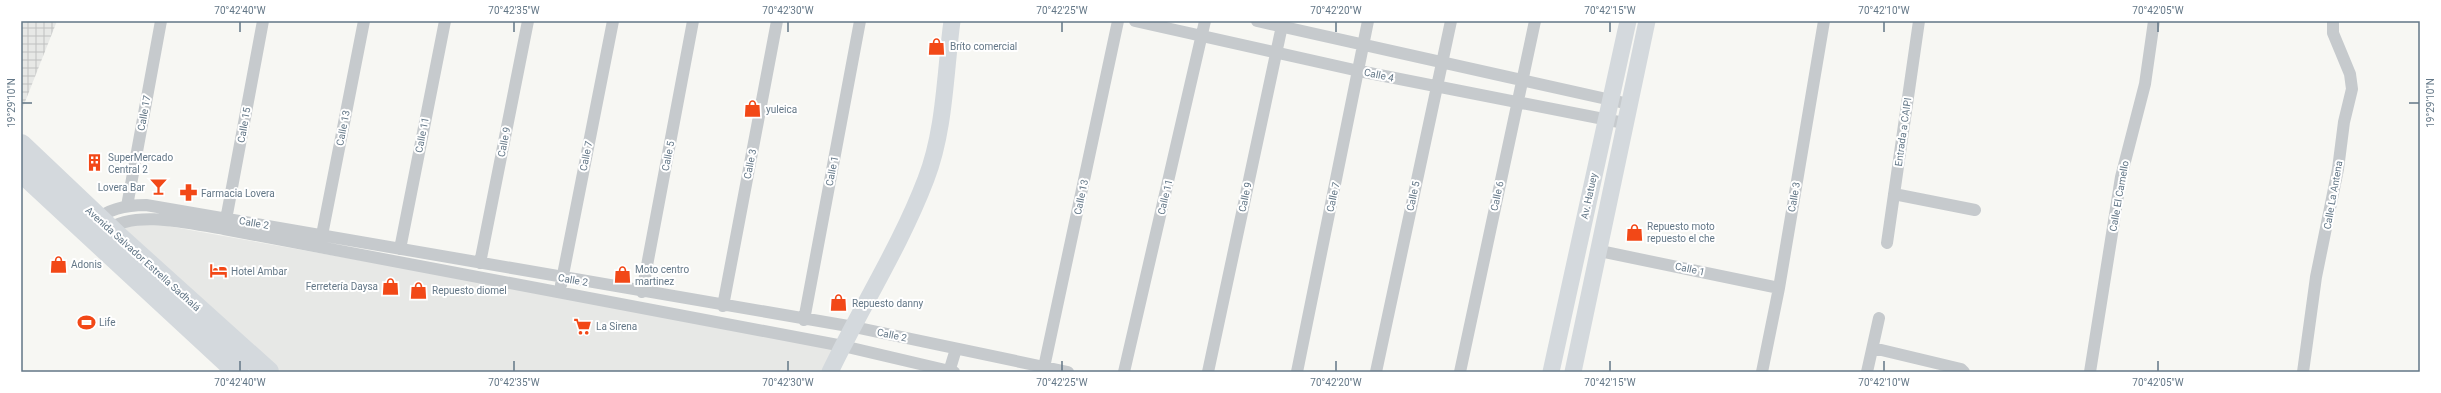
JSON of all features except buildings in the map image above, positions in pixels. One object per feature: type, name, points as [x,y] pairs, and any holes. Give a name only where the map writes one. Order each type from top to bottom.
[{"type":"highway","name":"Avenida Salvador Estrella Sadhalá","points":[[21,145],[96,230],[238,372]]},
{"type":"highway","name":"Avenida Salvador Estrella Sadhalá","points":[[21,171],[96,230],[268,372]]},
{"type":"main road","points":[[830,372],[893,256],[926,179],[936,142],[952,21]]},
{"type":"main road","name":"Av. Hatuey","points":[[1551,372],[1628,21]]},
{"type":"main road","name":"Av. Hatuey","points":[[1573,372],[1600,251],[1624,123],[1647,21]]},
{"type":"street","name":"Calle 17","points":[[127,206],[161,21]]},
{"type":"street","name":"Calle 15","points":[[225,223],[263,21]]},
{"type":"street","name":"Calle 13","points":[[322,236],[364,21]]},
{"type":"street","name":"Calle 11","points":[[400,249],[444,21]]},
{"type":"street","name":"Calle 9","points":[[480,263],[528,21]]},
{"type":"street","name":"Calle 7","points":[[559,292],[613,21]]},
{"type":"street","name":"Calle 5","points":[[642,292],[693,21]]},
{"type":"street","name":"Calle 3","points":[[723,306],[777,21]]},
{"type":"street","name":"Calle 1","points":[[804,320],[860,21]]},
{"type":"street","name":"Calle 13","points":[[1044,370],[1118,21]]},
{"type":"street","name":"Calle 4","points":[[1135,21],[1359,71],[1624,123]]},
{"type":"street","name":"Calle 11","points":[[1124,372],[1205,21]]},
{"type":"street","points":[[1257,21],[1282,24],[1363,45],[1442,61],[1522,82],[1629,104]]},
{"type":"street","name":"Calle 7","points":[[1297,372],[1368,21]]},
{"type":"street","name":"Calle 5","points":[[1376,372],[1451,21]]},
{"type":"street","name":"Calle 6","points":[[1460,372],[1535,21]]},
{"type":"street","name":"Calle 3","points":[[1762,372],[1779,288],[1824,21]]},
{"type":"street","name":"Entrada a CAIPI","points":[[1887,243],[1919,21]]},
{"type":"street","name":"Calle El Camello","points":[[2090,372],[2121,177],[2145,84],[2154,21]]},
{"type":"street","name":"Calle La Antena","points":[[2303,372],[2316,277],[2338,169],[2344,122],[2352,89],[2350,74],[2333,33],[2334,21]]},
{"type":"street","name":"Calle 9","points":[[1208,372],[1282,24]]},
{"type":"street","points":[[1894,194],[1975,210]]},
{"type":"street","name":"Calle 2","points":[[96,230],[127,206],[146,205],[225,223],[559,292],[843,346],[951,372]]},
{"type":"street","name":"Calle 2","points":[[96,230],[126,222],[147,219],[225,223],[322,236],[768,314],[854,327],[1044,370],[1068,372]]},
{"type":"street","name":"Calle 1","points":[[1600,251],[1779,288]]},
{"type":"street","points":[[764,331],[768,314]]},
{"type":"street","points":[[1867,372],[1879,318]]},
{"type":"street","points":[[1873,348],[1961,369],[1964,372]]},
{"type":"street","points":[[951,372],[956,349]]},
{"type":"shaded area","points":[[21,21],[57,21],[21,112]]},
{"type":"shaded area","points":[[134,220],[841,346],[832,372],[281,372],[116,225]]},
{"type":"place","name":"Bríto comercial","points":[[937,46]]},
{"type":"place","name":"yuleica","points":[[753,109]]},
{"type":"place","name":"SuperMercado Central 2","points":[[95,163]]},
{"type":"place","name":"Lovera Bar","points":[[158,187]]},
{"type":"place","name":"Farmacia Lovera","points":[[188,193]]},
{"type":"place","name":"Repuesto moto repuesto el che","points":[[1634,232]]},
{"type":"place","name":"Adonis","points":[[58,264]]},
{"type":"place","name":"Hotel Ambar","points":[[218,271]]},
{"type":"place","name":"Moto centro martinez","points":[[622,275]]},
{"type":"place","name":"Ferretería Daysa","points":[[391,286]]},
{"type":"place","name":"Repuesto diomel","points":[[419,290]]},
{"type":"place","name":"Repuesto danny","points":[[839,303]]},
{"type":"place","name":"Life","points":[[86,322]]},
{"type":"place","name":"La Sirena","points":[[583,326]]}]
